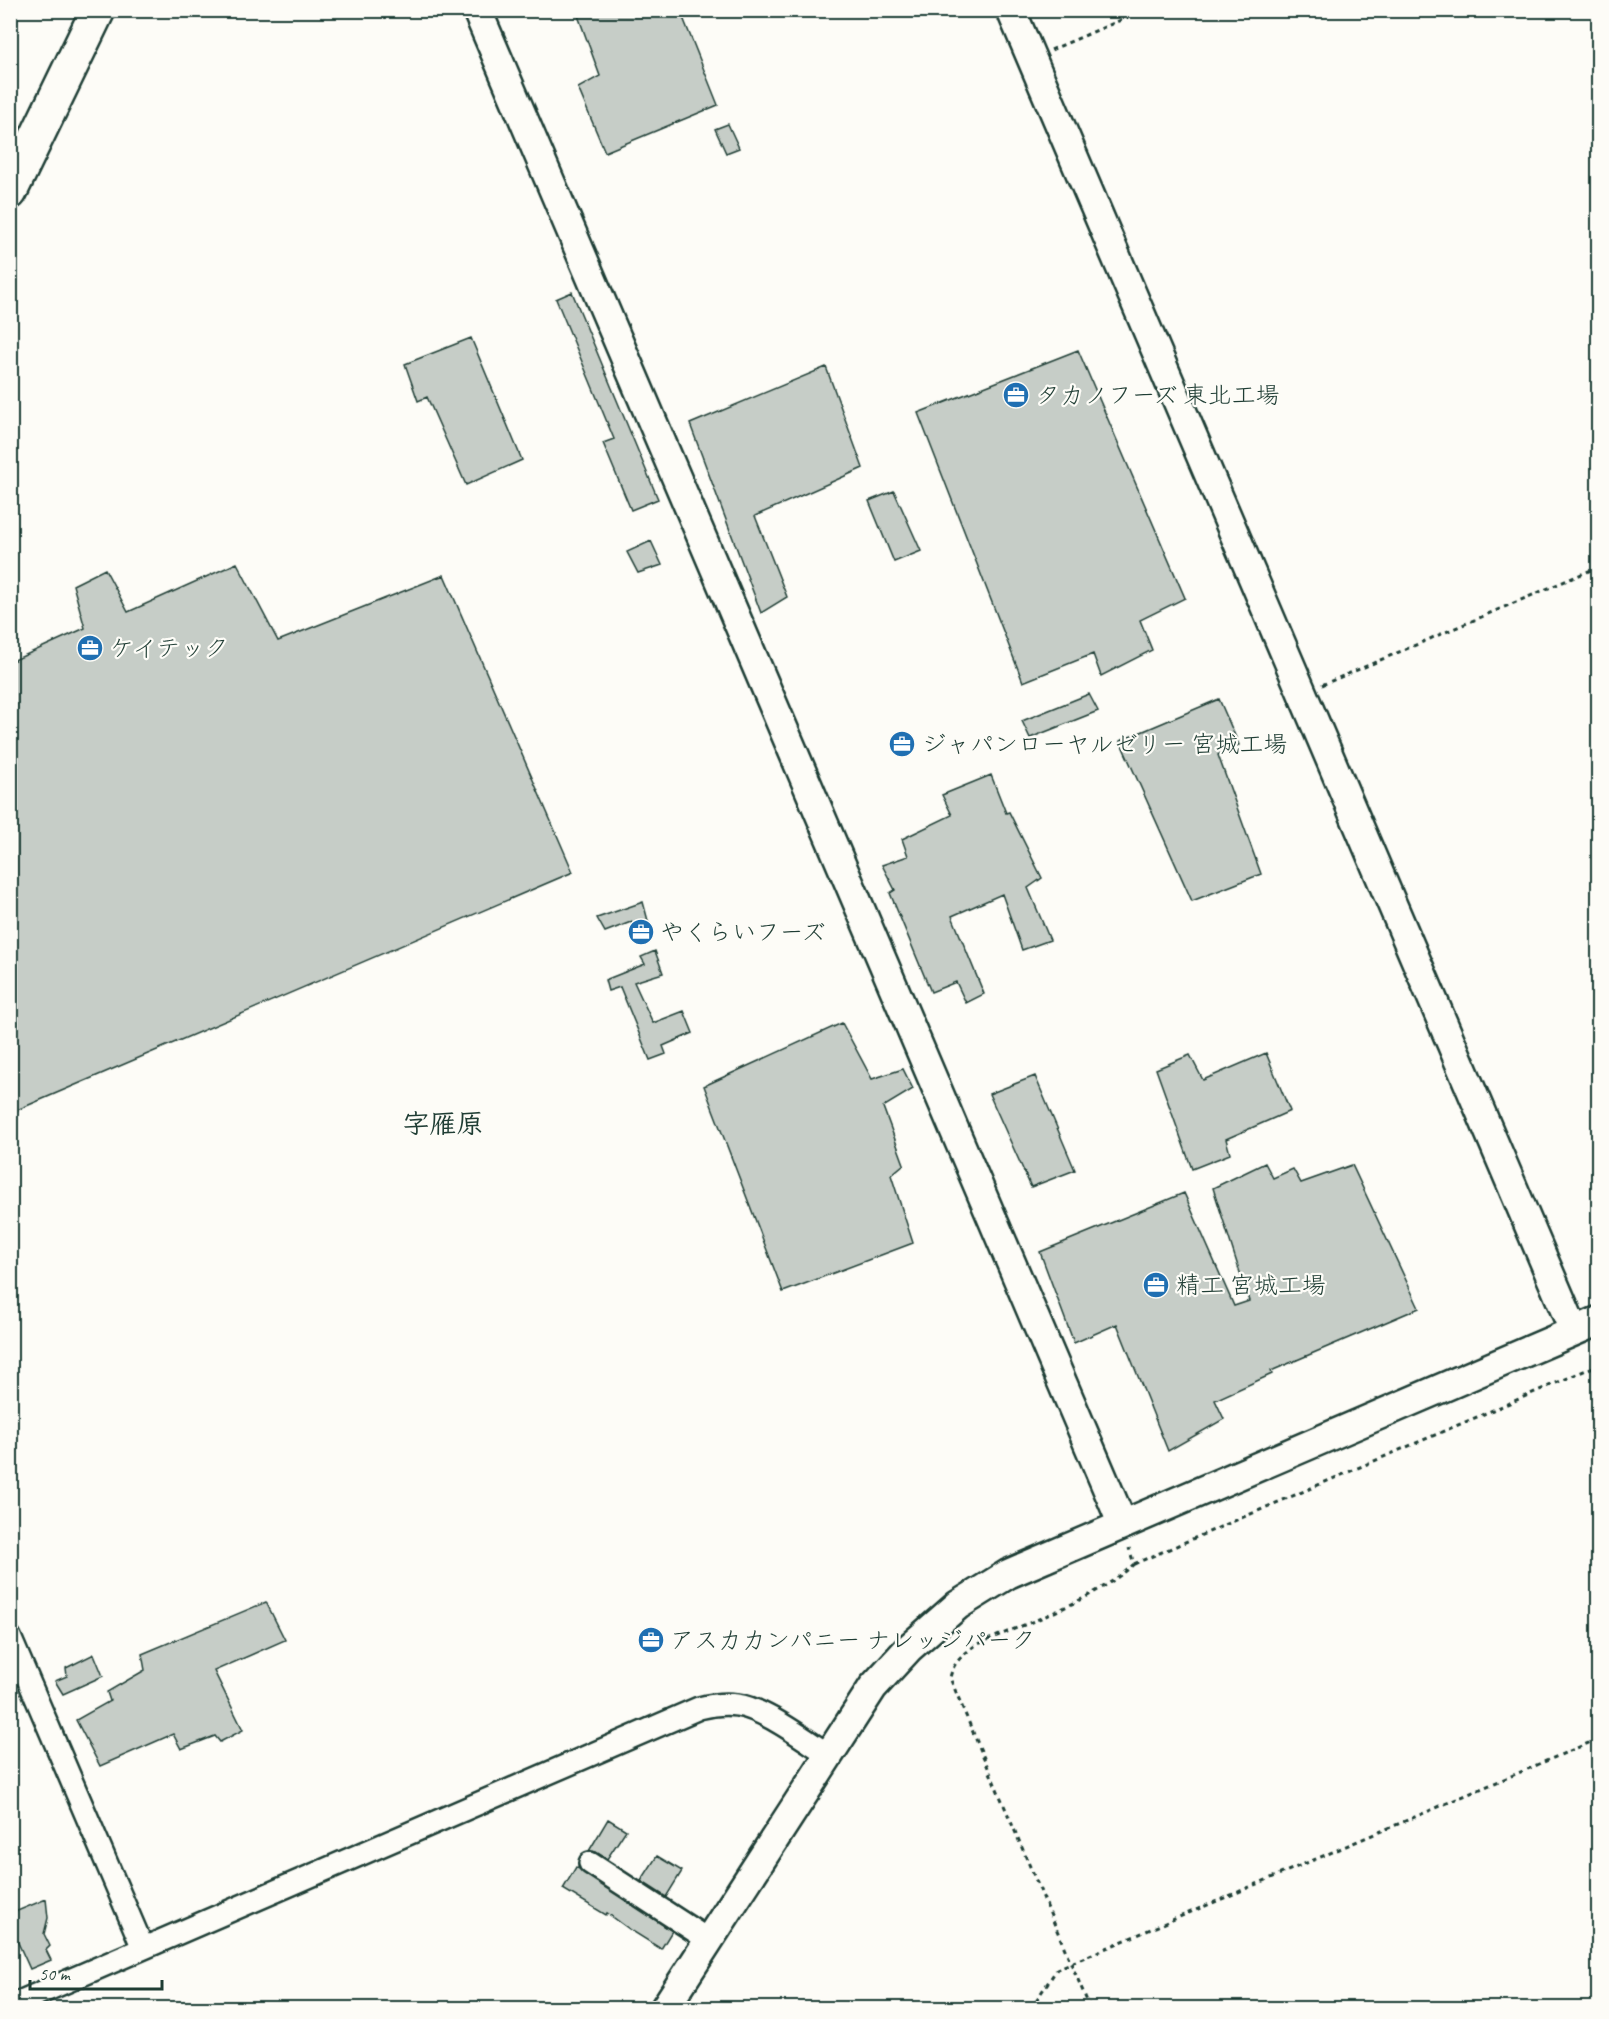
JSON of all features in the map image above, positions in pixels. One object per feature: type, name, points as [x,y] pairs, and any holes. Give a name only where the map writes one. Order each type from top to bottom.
[{"type":"highway","points":[[10,192],[98,10]]},
{"type":"street","points":[[477,10],[1125,1534]]},
{"type":"street","points":[[665,2008],[873,1687],[909,1647],[958,1605],[1008,1574],[1125,1534],[1586,1326],[1301,694],[1011,10]]},
{"type":"street","points":[[10,1637],[18,1674],[143,1948]]},
{"type":"street","points":[[10,2006],[699,1708],[717,1704],[738,1705],[756,1710],[829,1755]]},
{"type":"street","points":[[590,1863],[710,1941]]},
{"type":"path","points":[[1031,58],[1144,10]]},
{"type":"path","points":[[1301,694],[1599,567]]},
{"type":"path","points":[[1090,2008],[950,1678],[952,1668],[960,1658],[976,1646],[1095,1593],[1121,1576],[1134,1564],[1599,1365]]},
{"type":"path","points":[[1125,1534],[1134,1564]]},
{"type":"path","points":[[1031,2008],[1057,1969],[1599,1739]]},
{"type":"building","points":[[576,10],[680,10],[718,105],[605,152],[578,88],[600,76]]},
{"type":"building","points":[[728,124],[739,148],[726,153],[715,129]]},
{"type":"building","points":[[572,292],[658,499],[631,510],[603,443],[614,439],[556,299]]},
{"type":"building","points":[[471,338],[522,460],[466,485],[427,397],[418,401],[405,364]]},
{"type":"building","points":[[1078,350],[1185,598],[1140,620],[1152,650],[1101,676],[1093,654],[1023,682],[918,413]]},
{"type":"building","points":[[826,367],[863,468],[755,516],[787,597],[761,613],[690,424]]},
{"type":"building","points":[[894,491],[921,551],[894,562],[869,501]]},
{"type":"building","points":[[651,541],[662,565],[638,573],[627,552]]},
{"type":"building","points":[[237,563],[278,641],[444,575],[573,872],[10,1113],[10,662],[85,628],[73,585],[105,569],[128,612]]},
{"type":"building","points":[[1089,694],[1098,711],[1030,738],[1022,721]]},
{"type":"building","points":[[1219,699],[1239,745],[1218,755],[1261,874],[1192,901],[1120,741]]},
{"type":"building","points":[[991,775],[1006,813],[1009,812],[1042,878],[1028,888],[1050,940],[1022,950],[1002,894],[952,916],[984,994],[966,1003],[956,982],[931,992],[890,893],[895,890],[882,865],[908,856],[902,839],[952,815],[942,795]]},
{"type":"building","points":[[643,902],[651,932],[639,936],[631,922],[605,932],[597,918]]},
{"type":"building","points":[[655,951],[663,973],[634,982],[653,1023],[684,1011],[693,1033],[663,1046],[666,1054],[650,1060],[620,987],[608,991],[605,980],[645,964],[641,957]]},
{"type":"building","points":[[842,1023],[872,1079],[903,1069],[913,1089],[883,1107],[904,1164],[891,1175],[913,1243],[783,1292],[704,1086]]},
{"type":"building","points":[[1266,1053],[1290,1111],[1226,1139],[1230,1154],[1192,1169],[1156,1069],[1190,1055],[1203,1080]]},
{"type":"building","points":[[1035,1076],[1075,1170],[1031,1187],[989,1094]]},
{"type":"building","points":[[1265,1163],[1273,1178],[1293,1169],[1301,1183],[1352,1165],[1419,1308],[1271,1371],[1272,1374],[1215,1400],[1224,1419],[1168,1451],[1117,1324],[1074,1343],[1040,1252],[1184,1193],[1234,1306],[1249,1301],[1213,1188]]},
{"type":"building","points":[[266,1602],[285,1640],[214,1671],[243,1730],[220,1742],[215,1736],[181,1749],[173,1734],[100,1766],[76,1720],[110,1701],[107,1692],[145,1670],[142,1654]]},
{"type":"building","points":[[94,1654],[103,1676],[63,1694],[55,1681],[67,1676],[66,1668]]},
{"type":"building","points":[[608,1819],[626,1830],[607,1859],[596,1852],[589,1851]]},
{"type":"building","points":[[657,1856],[682,1871],[666,1897],[641,1881]]},
{"type":"building","points":[[576,1867],[672,1931],[661,1949],[607,1913],[606,1915],[563,1889]]},
{"type":"building","points":[[46,1899],[48,1918],[44,1934],[50,1946],[46,1950],[51,1960],[30,1969],[10,1925],[10,1914]]},
{"type":"place","name":"タカノフーズ 東北工場","points":[[1016,395]]},
{"type":"place","name":"ケイテック","points":[[90,648]]},
{"type":"place","name":"ジャパンローヤルゼリー 宮城工場","points":[[902,744]]},
{"type":"place","name":"やくらいフーズ","points":[[641,932]]},
{"type":"place","name":"精工 宮城工場","points":[[1156,1285]]},
{"type":"place","name":"アスカカンパニー ナレッジパーク","points":[[651,1640]]},
{"type":"district","name":"字雁原","points":[[443,1124]]}]
